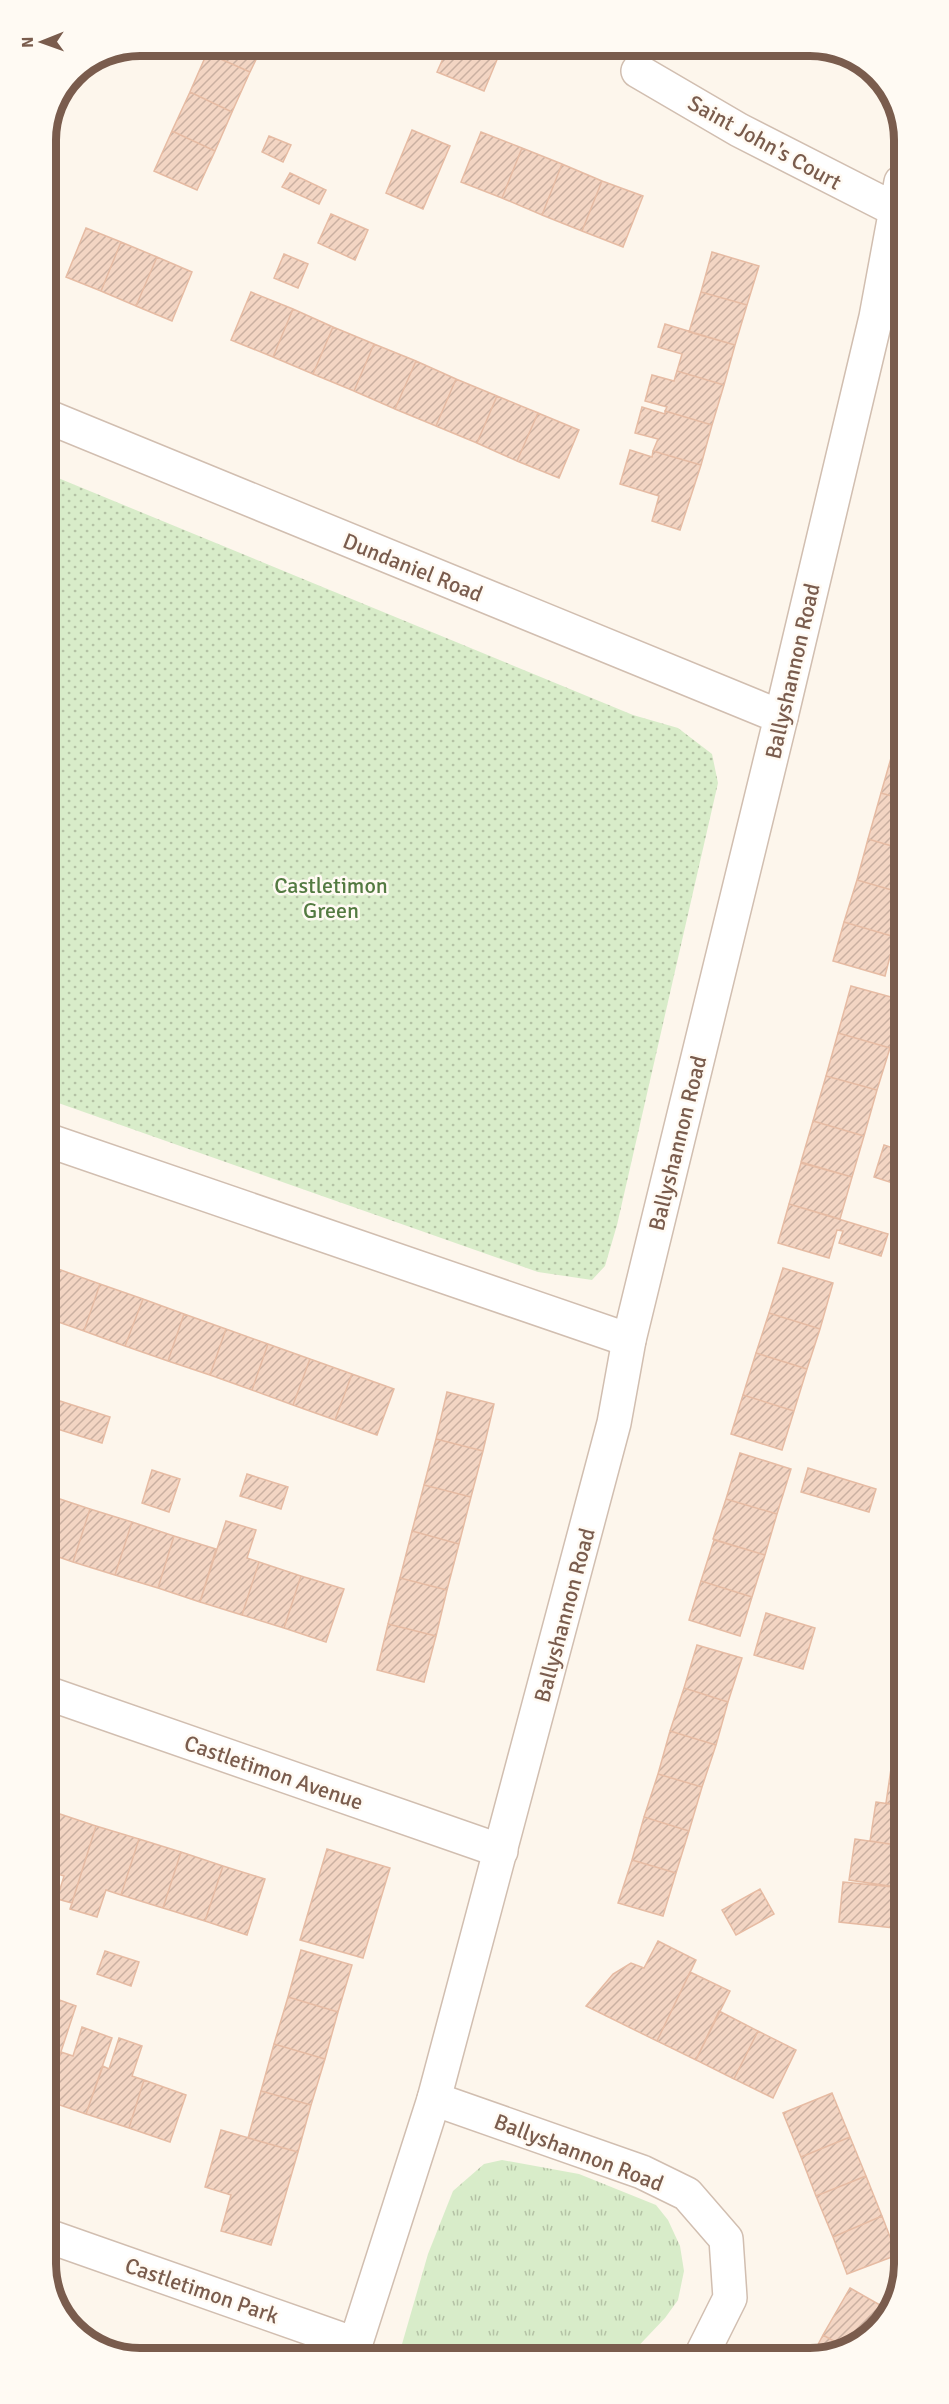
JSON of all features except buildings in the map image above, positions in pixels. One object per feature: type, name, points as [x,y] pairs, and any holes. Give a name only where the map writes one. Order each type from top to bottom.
[{"type":"street","name":"Saint John's Court","points":[[638,71],[748,136],[894,194]]},
{"type":"street","name":"Ballyshannon Road","points":[[354,2348],[434,2099],[614,1423],[629,1340],[876,317],[894,218]]},
{"type":"street","name":"Dundaniel Road","points":[[56,420],[781,717]]},
{"type":"street","points":[[56,1143],[629,1340]]},
{"type":"street","name":"Castletimon Avenue","points":[[56,1696],[501,1851]]},
{"type":"street","name":"Ballyshannon Road","points":[[434,2099],[642,2172],[687,2194],[726,2239],[730,2298],[705,2348]]},
{"type":"street","name":"Castletimon Park","points":[[56,2239],[345,2348]]},
{"type":"green space","name":"Castletimon Green","points":[[56,477],[633,715],[678,728],[712,754],[718,783],[617,1225],[605,1266],[592,1280],[538,1272],[56,1102]]},
{"type":"green space","points":[[502,2160],[579,2174],[656,2205],[668,2220],[680,2246],[684,2271],[678,2300],[665,2318],[637,2348],[401,2348],[428,2254],[453,2191],[484,2164]]}]
